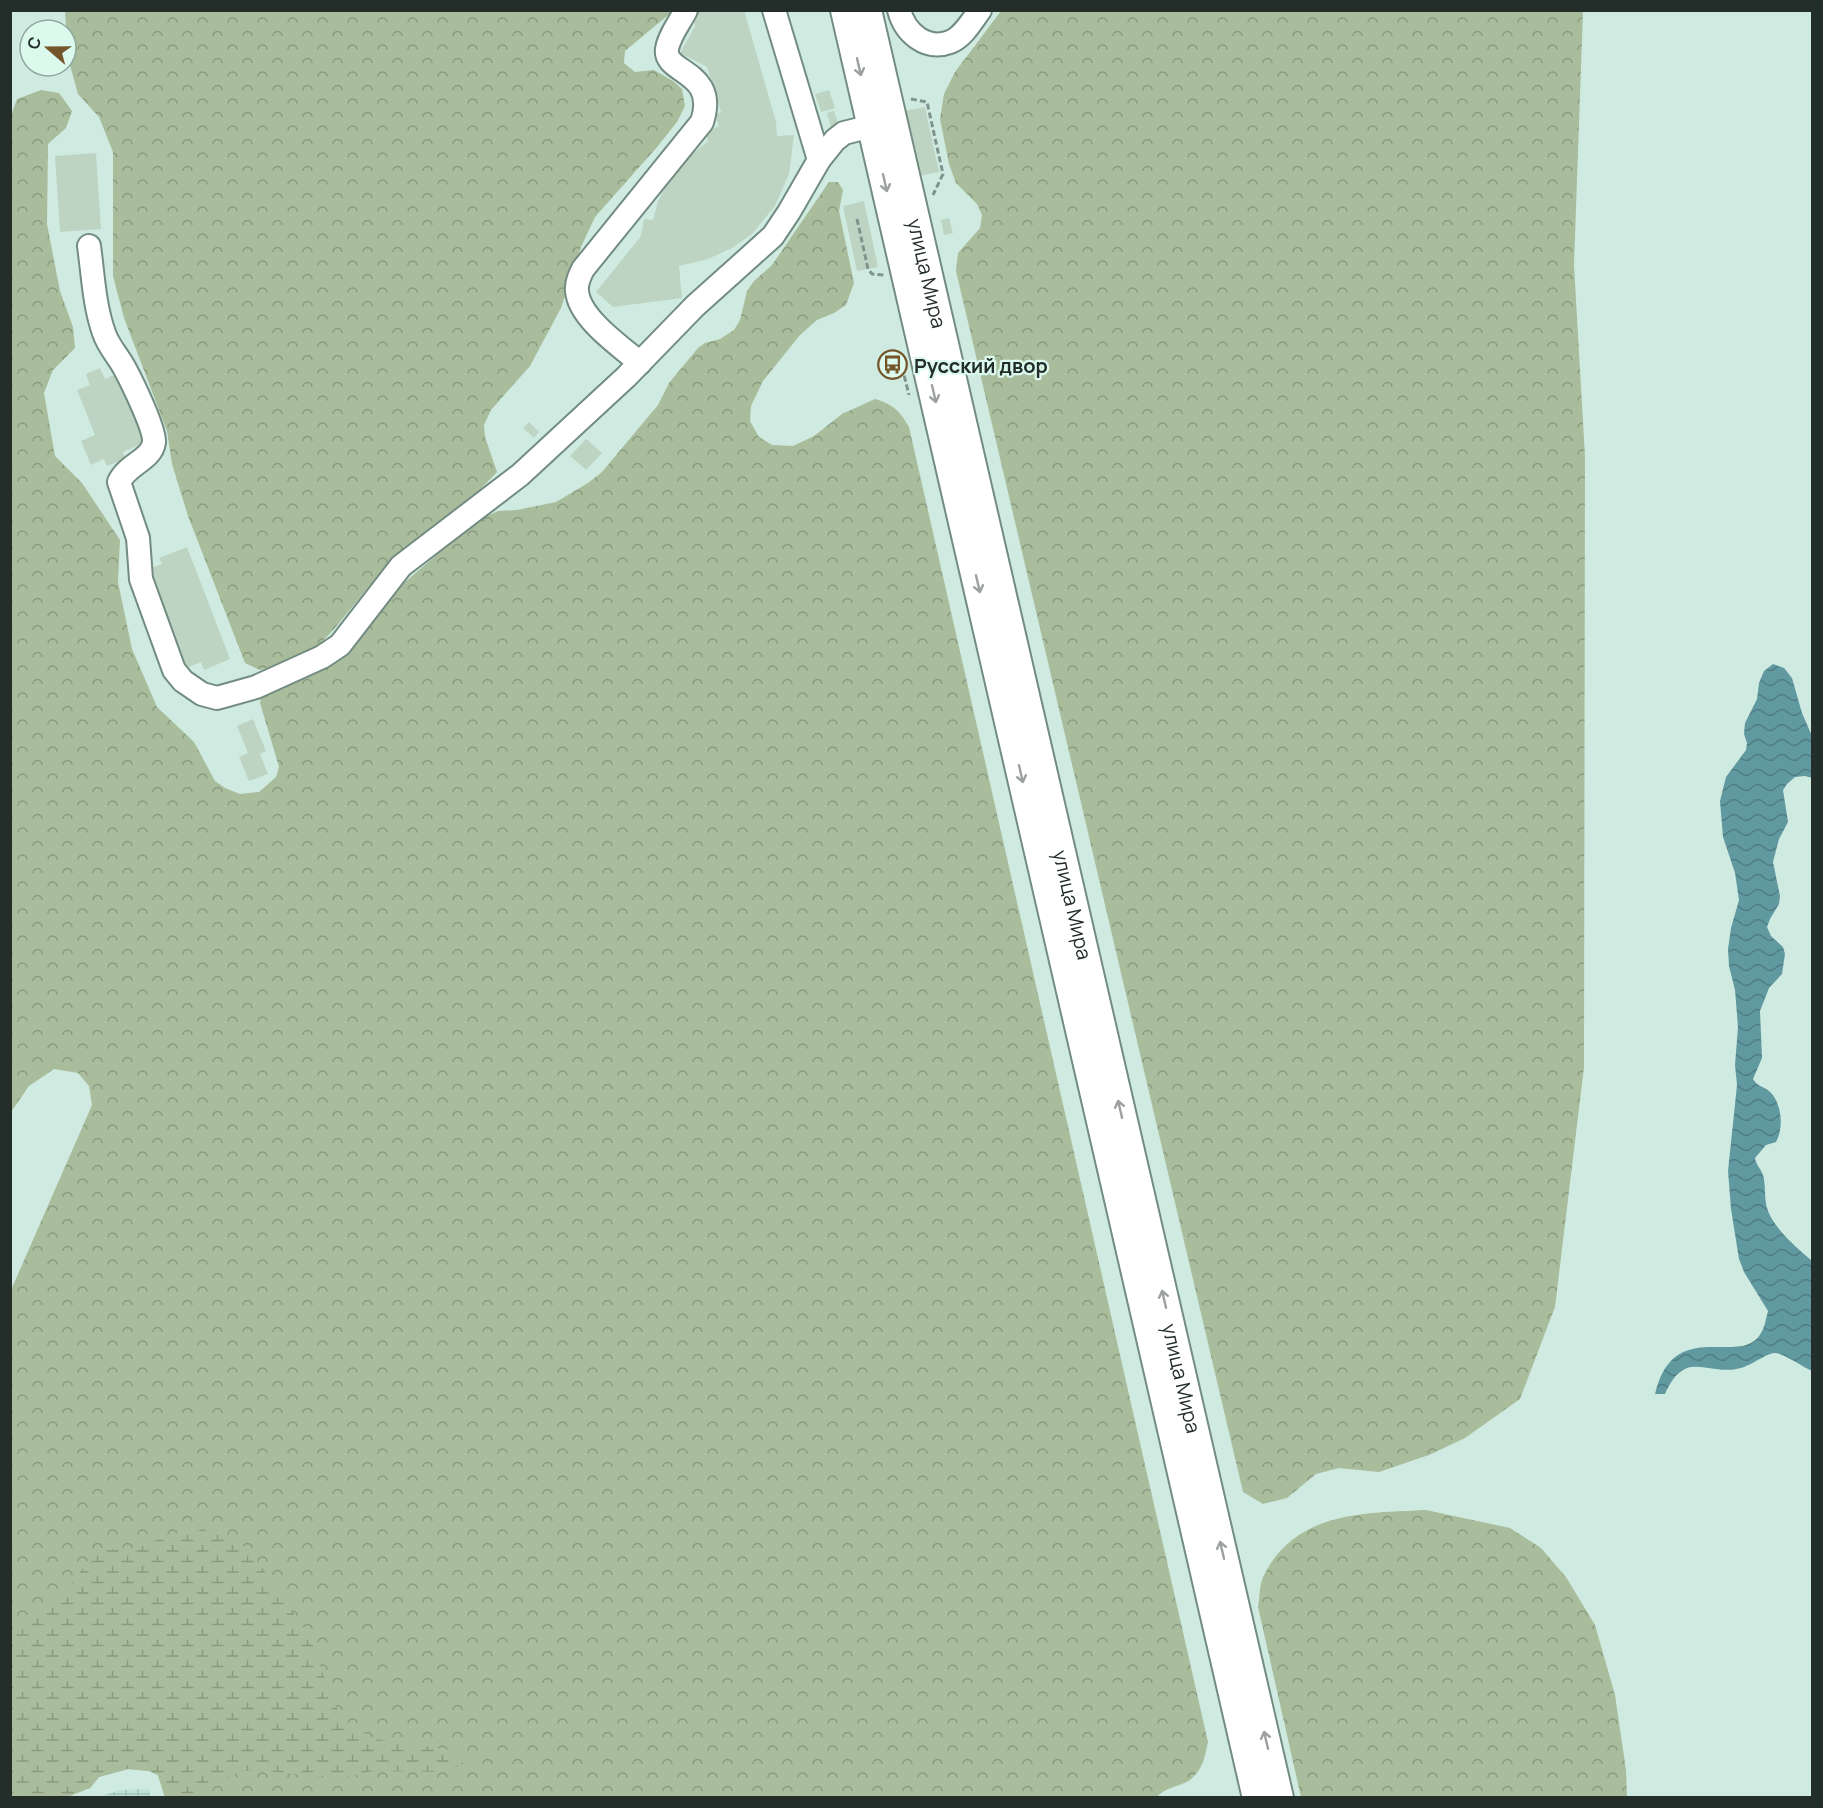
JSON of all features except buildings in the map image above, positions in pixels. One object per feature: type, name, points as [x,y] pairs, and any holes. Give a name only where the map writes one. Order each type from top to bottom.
[{"type":"main road","name":"улица Мира","points":[[845,10],[883,124],[1279,1797]]},
{"type":"main road","name":"улица Мира","points":[[867,10],[883,124],[1257,1797]]},
{"type":"lane","points":[[640,363],[588,316],[580,304],[576,290],[583,269],[702,122],[705,100],[700,86],[694,77],[672,63],[667,55],[667,46],[686,10]]},
{"type":"lane","points":[[774,10],[819,160]]},
{"type":"lane","points":[[899,10],[902,20],[911,33],[923,42],[938,45],[951,42],[963,33],[980,10]]},
{"type":"lane","points":[[89,246],[99,317],[105,336],[125,368],[152,429],[154,441],[150,453],[123,472],[119,482],[138,538],[141,579],[174,670],[183,681],[202,694],[217,698],[256,687],[322,657],[340,645],[402,566],[520,475],[640,363],[695,306],[772,236],[789,212],[819,160],[839,136],[883,124]]},
{"type":"path","points":[[856,219],[869,272],[888,275]]},
{"type":"shaded area","points":[[149,1789],[150,1797],[99,1797],[120,1790]]},
{"type":"green space","points":[[65,11],[673,11],[625,51],[624,63],[635,72],[654,70],[673,81],[682,89],[685,106],[677,122],[658,146],[595,217],[581,247],[561,308],[530,366],[491,410],[484,425],[485,437],[497,472],[473,497],[405,547],[387,564],[319,645],[285,663],[260,670],[245,663],[188,516],[172,464],[167,431],[124,318],[113,276],[113,152],[99,117],[78,94],[74,78],[78,78],[78,18],[65,18]]},
{"type":"green space","points":[[1001,11],[1583,11],[1574,265],[1585,457],[1584,1067],[1555,1307],[1520,1399],[1465,1438],[1429,1455],[1379,1472],[1339,1468],[1316,1474],[1287,1498],[1263,1504],[1243,1492],[956,271],[958,253],[980,228],[982,215],[977,204],[956,183],[949,164],[940,119],[944,94],[955,72]]},
{"type":"green space","points":[[41,90],[59,93],[72,111],[66,128],[48,144],[47,224],[60,291],[73,327],[75,348],[53,370],[44,393],[55,456],[82,483],[120,540],[118,582],[132,649],[157,707],[194,742],[215,781],[240,794],[259,792],[276,777],[279,767],[260,703],[261,697],[353,646],[405,582],[476,521],[498,511],[517,510],[556,502],[602,472],[658,405],[669,383],[698,348],[734,330],[740,320],[747,291],[754,281],[772,265],[829,182],[838,182],[843,190],[839,211],[854,283],[846,305],[817,320],[800,335],[763,381],[751,406],[750,421],[759,437],[772,445],[793,446],[814,436],[842,414],[875,399],[895,409],[909,427],[1208,1742],[1201,1767],[1190,1780],[1156,1798],[165,1798],[158,1775],[149,1771],[128,1769],[99,1777],[90,1788],[67,1797],[11,1797],[11,1290],[92,1105],[89,1086],[78,1073],[54,1069],[29,1086],[11,1112],[10,118],[17,99]]},
{"type":"green space","points":[[1426,1510],[1510,1528],[1541,1548],[1566,1577],[1595,1625],[1615,1695],[1626,1770],[1627,1797],[1301,1797],[1258,1607],[1262,1579],[1278,1554],[1294,1538],[1313,1527],[1356,1515]]},
{"type":"green space","points":[[203,1530],[239,1541],[263,1569],[310,1637],[333,1702],[353,1730],[381,1740],[450,1750],[466,1759],[451,1772],[373,1771],[337,1779],[269,1771],[243,1771],[215,1782],[187,1797],[165,1797],[158,1775],[149,1771],[128,1769],[99,1777],[90,1788],[67,1797],[11,1797],[11,1636],[21,1618],[64,1594],[83,1568],[103,1550],[137,1548],[171,1534]]},
{"type":"water","points":[[1773,664],[1784,668],[1792,678],[1802,713],[1812,736],[1812,778],[1795,777],[1783,790],[1788,822],[1779,839],[1773,862],[1780,896],[1779,904],[1767,927],[1771,936],[1783,947],[1785,954],[1782,974],[1769,988],[1760,1011],[1762,1058],[1753,1079],[1769,1091],[1777,1102],[1781,1123],[1776,1142],[1766,1145],[1755,1158],[1763,1175],[1766,1204],[1774,1223],[1812,1261],[1812,1371],[1775,1353],[1741,1368],[1729,1370],[1689,1367],[1681,1371],[1673,1380],[1665,1394],[1655,1394],[1664,1370],[1677,1356],[1692,1349],[1751,1343],[1761,1333],[1768,1311],[1744,1272],[1739,1259],[1731,1209],[1728,1171],[1737,1085],[1735,1065],[1738,1027],[1728,949],[1739,900],[1735,873],[1723,837],[1720,801],[1726,777],[1746,750],[1745,723],[1757,699],[1759,683],[1764,671]]},
{"type":"place","name":"Русский двор","points":[[893,365]]}]
